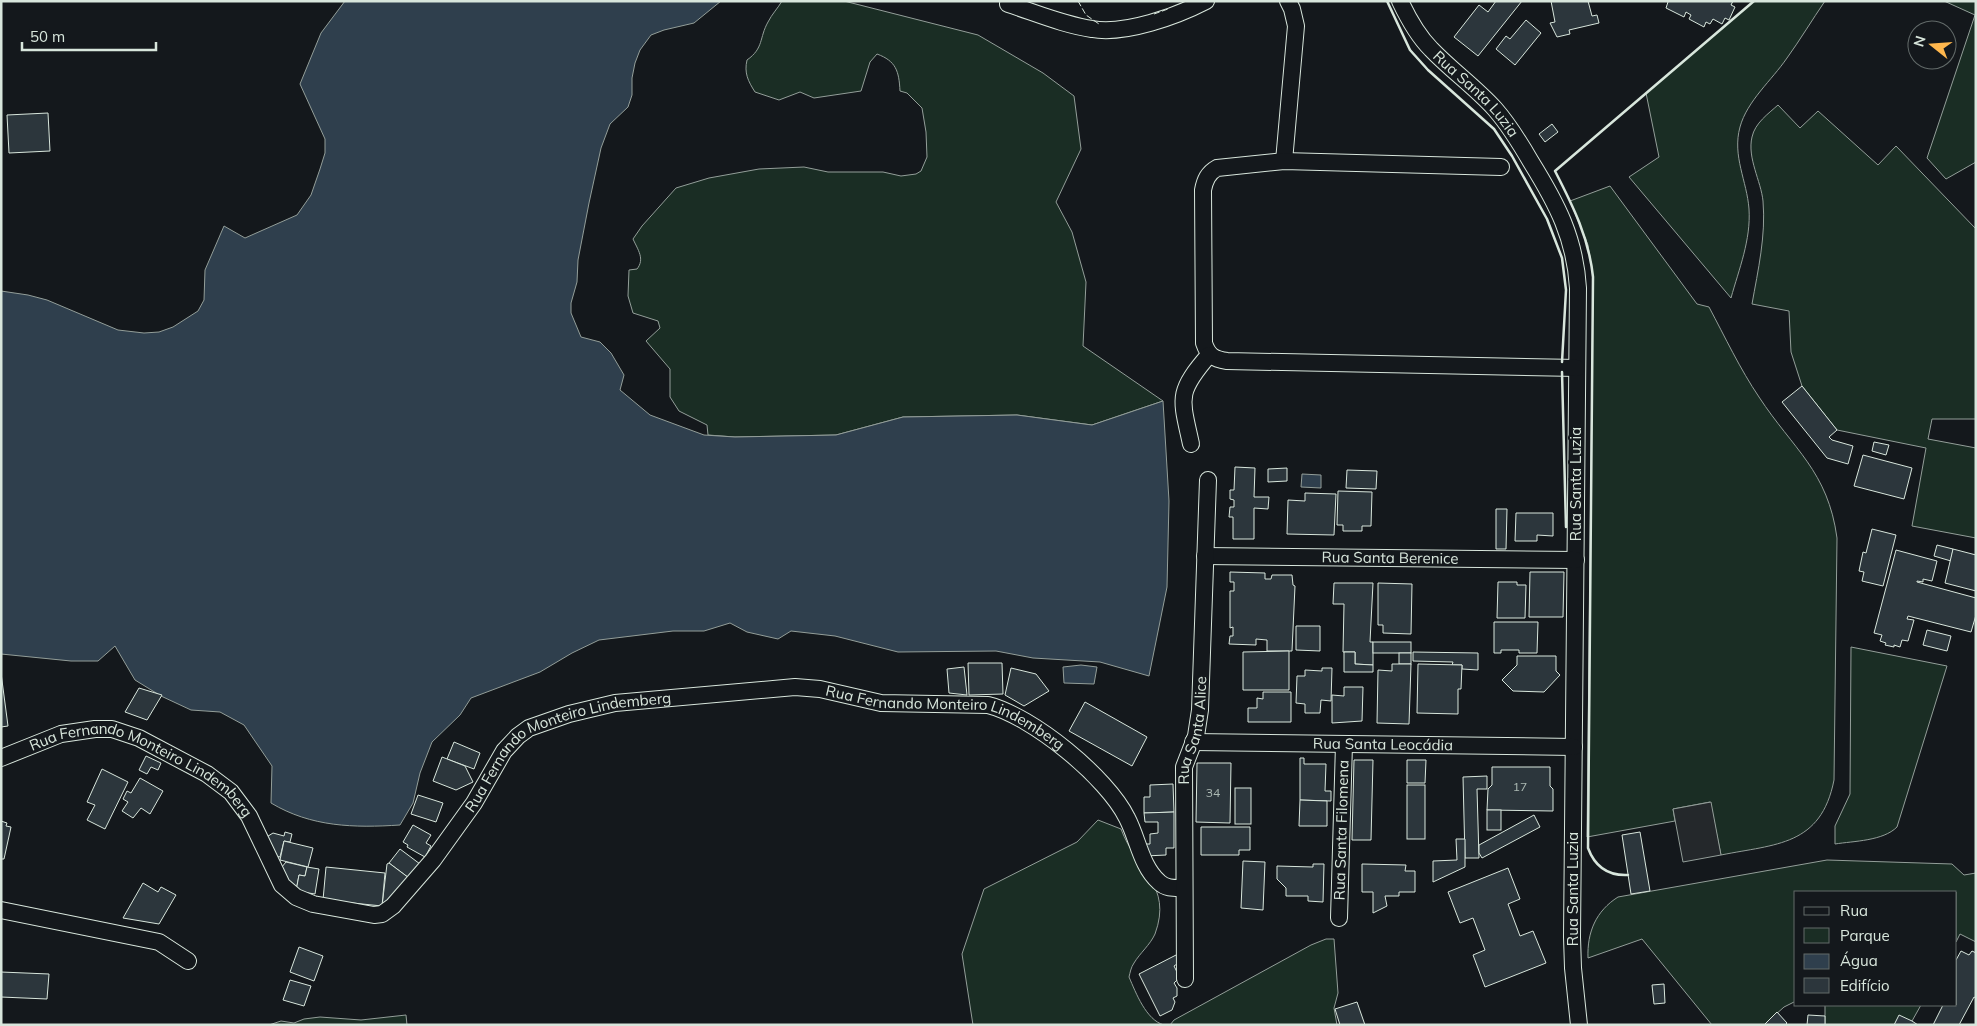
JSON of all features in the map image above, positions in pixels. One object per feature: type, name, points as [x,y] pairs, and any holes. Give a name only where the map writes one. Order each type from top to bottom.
[{"type":"street","points":[[1008,4],[1095,30],[1116,29],[1162,20],[1206,1]]},
{"type":"street","points":[[1284,161],[1296,26],[1288,1]]},
{"type":"street","name":"Rua Santa Luzia","points":[[1400,1],[1412,24],[1430,48],[1482,96],[1506,122],[1556,203],[1570,238],[1577,271],[1572,937],[1573,968],[1580,1025]]},
{"type":"street","points":[[1501,167],[1284,161],[1217,168],[1211,171],[1205,179],[1204,190],[1204,343],[1209,355],[1218,360],[1227,361],[1577,368]]},
{"type":"street","points":[[1191,444],[1183,401],[1184,394],[1194,372],[1209,355]]},
{"type":"street","name":"Rua Santa Alice","points":[[1185,979],[1184,767],[1198,725],[1202,689],[1208,480]]},
{"type":"street","name":"Rua Santa Berenice","points":[[1206,556],[1576,560]]},
{"type":"street","name":"Rua Fernando Monteiro Lindemberg","points":[[1,758],[61,734],[95,729],[112,729],[139,738],[207,774],[231,792],[249,816],[282,885],[296,897],[308,903],[374,915],[382,914],[393,906],[433,860],[474,803],[510,743],[529,728],[542,722],[598,706],[632,701],[796,687],[820,689],[881,703],[988,705],[1000,708],[1021,718],[1087,769],[1110,792],[1123,809],[1140,852],[1158,881],[1168,887],[1184,888]]},
{"type":"street","name":"Rua Santa Leocádia","points":[[1193,742],[1574,747]]},
{"type":"street","name":"Rua Santa Filomena","points":[[1339,918],[1344,744]]},
{"type":"street","points":[[1,910],[159,942],[188,961]]},
{"type":"green space","points":[[782,1],[844,1],[978,35],[1043,73],[1074,96],[1081,149],[1056,202],[1072,232],[1086,282],[1083,346],[1163,401],[1092,425],[1017,415],[903,417],[836,435],[735,437],[708,435],[707,425],[679,411],[670,397],[670,369],[646,341],[660,328],[658,321],[633,313],[628,296],[629,270],[637,269],[641,258],[633,239],[676,188],[709,178],[759,169],[804,167],[828,172],[883,172],[901,176],[916,174],[921,171],[927,157],[926,132],[922,108],[907,93],[900,91],[899,78],[895,68],[888,60],[877,54],[870,62],[861,91],[814,98],[800,92],[779,100],[755,92],[747,77],[747,60],[759,47],[771,16]]},
{"type":"green space","points":[[1754,1],[1825,1],[1787,58],[1743,117],[1738,138],[1738,148],[1748,199],[1749,221],[1744,254],[1731,298],[1629,177],[1659,157],[1646,93]]},
{"type":"green space","points":[[1944,1],[1976,1],[1976,162],[1946,179],[1927,158],[1975,15]]},
{"type":"green space","points":[[1778,105],[1800,128],[1818,111],[1878,165],[1896,146],[1976,229],[1976,419],[1932,419],[1928,439],[1976,448],[1976,538],[1912,526],[1926,448],[1837,430],[1802,386],[1791,352],[1789,311],[1752,304],[1761,253],[1764,214],[1762,193],[1751,153],[1752,137],[1762,119]]},
{"type":"green space","points":[[1610,186],[1697,304],[1709,307],[1752,386],[1817,478],[1826,495],[1832,515],[1837,538],[1834,780],[1828,802],[1819,818],[1807,830],[1777,844],[1721,855],[1710,802],[1673,809],[1675,821],[1587,837],[1593,277],[1588,245],[1570,201]]},
{"type":"green space","points":[[1851,647],[1947,666],[1897,827],[1891,832],[1876,838],[1835,844],[1835,826],[1850,794]]},
{"type":"green space","points":[[1098,820],[1121,829],[1156,890],[1159,903],[1159,917],[1155,934],[1133,965],[1129,977],[1138,998],[1147,1012],[1152,1018],[1164,1025],[973,1025],[962,954],[984,889],[1077,842]]},
{"type":"green space","points":[[1827,860],[1952,864],[1964,875],[1976,873],[1976,942],[1960,934],[1957,940],[1957,891],[1794,891],[1794,1002],[1784,1007],[1764,1025],[1712,1025],[1642,939],[1588,958],[1589,939],[1594,923],[1604,909],[1618,897]]},
{"type":"green space","points":[[1326,939],[1334,939],[1338,993],[1334,1008],[1337,1025],[1170,1025],[1174,1020],[1311,945]]},
{"type":"green space","points":[[1825,1006],[1920,1006],[1912,1021],[1894,1025],[1825,1025]]},
{"type":"green space","points":[[406,1015],[407,1025],[269,1025],[281,1021],[294,1023],[304,1019],[320,1017],[361,1020]]},
{"type":"shaded area","points":[[1711,802],[1721,855],[1683,862],[1673,809]]},
{"type":"water","points":[[345,1],[721,1],[694,23],[651,35],[640,50],[635,63],[632,78],[632,95],[628,107],[610,124],[601,148],[589,203],[578,260],[577,282],[571,303],[571,313],[581,337],[600,342],[611,353],[624,375],[620,390],[650,415],[704,435],[735,437],[836,435],[903,417],[1017,415],[1092,425],[1163,401],[1169,501],[1167,587],[1149,676],[1100,662],[1033,658],[996,651],[898,652],[835,636],[791,631],[778,639],[747,632],[730,623],[704,631],[673,631],[599,640],[540,672],[471,698],[460,715],[432,742],[420,773],[413,803],[400,825],[350,826],[302,817],[271,803],[272,766],[244,725],[220,712],[191,710],[161,696],[135,680],[115,646],[98,661],[71,661],[1,654],[1,291],[47,300],[118,330],[144,333],[159,332],[173,327],[198,311],[204,300],[205,270],[224,226],[245,238],[297,215],[311,195],[325,153],[325,139],[300,84],[321,33]]},
{"type":"water","points":[[1302,474],[1321,475],[1321,488],[1301,487]]},
{"type":"water","points":[[1081,665],[1097,667],[1094,684],[1064,683],[1063,667]]},
{"type":"building","points":[[1496,1],[1522,1],[1478,56],[1454,37],[1479,5],[1488,12]]},
{"type":"building","points":[[1551,1],[1588,1],[1592,16],[1597,15],[1599,23],[1569,30],[1570,34],[1557,37],[1550,23],[1555,22]]},
{"type":"building","points":[[1666,1],[1733,1],[1731,5],[1735,7],[1729,20],[1725,18],[1722,24],[1713,19],[1710,24],[1706,22],[1704,27],[1689,19],[1691,15],[1686,12],[1684,17],[1666,8],[1668,2]]},
{"type":"building","points":[[1526,20],[1541,33],[1515,65],[1496,49],[1506,36],[1510,39]]},
{"type":"building","points":[[48,113],[50,151],[9,153],[7,115]]},
{"type":"building","points":[[1552,124],[1558,132],[1545,142],[1539,134]]},
{"type":"building","points":[[1802,386],[1837,430],[1829,437],[1832,440],[1853,446],[1848,464],[1827,458],[1782,402]]},
{"type":"building","points":[[1874,442],[1889,445],[1886,455],[1872,451]]},
{"type":"building","points":[[1863,455],[1912,468],[1904,499],[1854,486]]},
{"type":"building","points":[[1235,467],[1255,468],[1254,497],[1269,497],[1268,509],[1254,508],[1254,539],[1233,539],[1233,517],[1229,517],[1230,507],[1234,507],[1234,500],[1230,499],[1230,490],[1234,490]]},
{"type":"building","points":[[1287,468],[1287,481],[1268,482],[1268,469]]},
{"type":"building","points":[[1347,470],[1377,471],[1376,489],[1346,488]]},
{"type":"building","points":[[1338,491],[1372,492],[1371,526],[1362,526],[1362,531],[1343,531],[1343,525],[1337,525]]},
{"type":"building","points":[[1305,493],[1336,494],[1334,535],[1287,534],[1288,500],[1305,501]]},
{"type":"building","points":[[1496,509],[1507,509],[1506,549],[1496,549]]},
{"type":"building","points":[[1516,513],[1553,513],[1553,536],[1537,535],[1537,541],[1515,541]]},
{"type":"building","points":[[1872,529],[1896,535],[1883,586],[1862,581],[1864,572],[1859,571],[1863,552],[1866,553]]},
{"type":"building","points":[[1937,545],[1953,549],[1951,561],[1934,556]]},
{"type":"building","points":[[1953,549],[1976,555],[1976,591],[1945,583]]},
{"type":"building","points":[[1896,550],[1937,561],[1932,581],[1923,579],[1923,582],[1917,582],[1976,598],[1976,615],[1971,632],[1908,616],[1907,619],[1914,620],[1908,641],[1902,640],[1900,647],[1894,645],[1894,647],[1885,645],[1886,643],[1880,641],[1882,635],[1874,633]]},
{"type":"building","points":[[1230,572],[1265,573],[1265,579],[1271,579],[1272,575],[1292,575],[1293,585],[1295,586],[1292,651],[1267,651],[1267,640],[1256,639],[1256,645],[1229,644],[1230,636],[1233,636],[1233,627],[1230,628],[1230,591],[1234,591],[1234,582],[1230,582]]},
{"type":"building","points":[[1530,572],[1564,572],[1563,617],[1529,617]]},
{"type":"building","points":[[1498,582],[1517,582],[1517,585],[1526,585],[1525,618],[1497,618]]},
{"type":"building","points":[[1334,583],[1373,583],[1370,642],[1373,642],[1373,665],[1355,664],[1355,652],[1343,652],[1344,604],[1333,604]]},
{"type":"building","points":[[1378,583],[1412,584],[1411,634],[1383,633],[1383,625],[1378,625]]},
{"type":"building","points":[[1494,622],[1538,622],[1537,653],[1501,650],[1501,653],[1494,653]]},
{"type":"building","points":[[1296,626],[1320,626],[1320,651],[1296,650]]},
{"type":"building","points":[[1927,630],[1951,636],[1947,651],[1923,645]]},
{"type":"building","points":[[1373,642],[1411,642],[1411,653],[1373,653]]},
{"type":"building","points":[[1289,651],[1289,690],[1243,690],[1243,652]]},
{"type":"building","points":[[1344,652],[1355,652],[1355,664],[1373,665],[1373,672],[1344,672]]},
{"type":"building","points":[[1413,652],[1478,653],[1478,670],[1462,669],[1462,665],[1452,665],[1453,662],[1413,661]]},
{"type":"building","points":[[1399,653],[1411,653],[1411,664],[1399,664]]},
{"type":"building","points":[[1517,656],[1556,656],[1556,671],[1560,675],[1544,692],[1513,691],[1502,680],[1517,665]]},
{"type":"building","points":[[968,663],[1002,663],[1003,694],[969,695]]},
{"type":"building","points":[[1392,664],[1411,664],[1409,724],[1377,723],[1378,670],[1392,671]]},
{"type":"building","points":[[1418,664],[1462,665],[1461,689],[1458,689],[1458,714],[1417,713]]},
{"type":"building","points":[[964,667],[967,695],[949,693],[947,669]]},
{"type":"building","points":[[1011,668],[1036,674],[1049,691],[1024,706],[1005,695]]},
{"type":"building","points":[[1322,668],[1332,668],[1331,701],[1321,700],[1320,713],[1305,713],[1305,704],[1296,703],[1297,676],[1305,676],[1305,670],[1322,671]]},
{"type":"building","points":[[1,673],[8,726],[1,727]]},
{"type":"building","points":[[1344,687],[1363,687],[1362,721],[1332,723],[1332,695],[1344,696]]},
{"type":"building","points":[[139,688],[162,695],[147,720],[125,712]]},
{"type":"building","points":[[1263,692],[1291,692],[1291,722],[1248,722],[1248,708],[1257,708],[1257,698],[1263,699]]},
{"type":"building","points":[[1085,702],[1147,737],[1132,766],[1069,731]]},
{"type":"building","points":[[454,742],[480,753],[474,769],[447,759]]},
{"type":"building","points":[[146,756],[161,763],[158,770],[151,767],[147,774],[139,770]]},
{"type":"building","points":[[442,757],[465,766],[473,782],[456,790],[433,781]]},
{"type":"building","points":[[1300,758],[1304,758],[1304,764],[1326,764],[1325,791],[1331,791],[1331,801],[1300,800]]},
{"type":"building","points":[[1354,760],[1373,760],[1371,840],[1352,840]]},
{"type":"building","points":[[1407,760],[1426,760],[1425,783],[1407,783]]},
{"type":"building","points":[[1197,763],[1231,763],[1230,823],[1196,822]]},
{"type":"building","points":[[1492,767],[1550,767],[1553,811],[1487,810],[1488,789],[1492,785]]},
{"type":"building","points":[[102,769],[128,782],[105,829],[87,820],[95,805],[87,802]]},
{"type":"building","points":[[1487,776],[1487,789],[1477,789],[1479,858],[1465,858],[1463,777]]},
{"type":"building","points":[[140,778],[163,791],[150,814],[141,808],[133,818],[122,811],[128,802],[123,799],[127,791],[131,793]]},
{"type":"building","points":[[1173,784],[1174,812],[1144,813],[1144,797],[1150,797],[1150,785]]},
{"type":"building","points":[[1407,785],[1425,785],[1425,839],[1407,839]]},
{"type":"building","points":[[1235,788],[1251,788],[1251,824],[1235,824]]},
{"type":"building","points":[[418,795],[443,803],[436,822],[411,814]]},
{"type":"building","points":[[1300,800],[1327,801],[1327,826],[1299,826]]},
{"type":"building","points":[[1487,810],[1501,810],[1501,830],[1487,830]]},
{"type":"building","points":[[1174,812],[1174,848],[1166,848],[1166,855],[1145,856],[1145,844],[1150,844],[1150,834],[1158,833],[1158,822],[1145,822],[1144,813]]},
{"type":"building","points":[[1534,815],[1540,827],[1482,858],[1479,853],[1479,845]]},
{"type":"building","points":[[1,821],[7,823],[6,826],[11,827],[4,859],[1,859]]},
{"type":"building","points":[[413,825],[431,835],[426,843],[431,846],[425,857],[407,847],[408,845],[403,842]]},
{"type":"building","points":[[1201,827],[1250,827],[1250,850],[1239,850],[1239,855],[1201,855]]},
{"type":"building","points":[[285,832],[292,834],[290,842],[284,841],[280,857],[274,856],[265,838],[273,833],[284,836]]},
{"type":"building","points":[[1640,832],[1650,891],[1631,894],[1622,835]]},
{"type":"building","points":[[1456,839],[1465,839],[1465,867],[1433,882],[1433,861],[1457,860]]},
{"type":"building","points":[[284,841],[313,848],[308,867],[280,860]]},
{"type":"building","points":[[400,849],[420,864],[409,878],[389,863]]},
{"type":"building","points":[[1243,861],[1265,862],[1263,910],[1241,908]]},
{"type":"building","points":[[286,862],[307,867],[305,876],[299,875],[296,891],[281,868]]},
{"type":"building","points":[[389,863],[409,878],[382,906],[387,864]]},
{"type":"building","points":[[1313,864],[1324,864],[1323,902],[1308,901],[1308,896],[1286,896],[1286,888],[1277,879],[1277,866],[1313,867]]},
{"type":"building","points":[[1362,864],[1406,865],[1405,871],[1415,871],[1415,892],[1399,892],[1399,896],[1385,896],[1387,906],[1373,913],[1373,892],[1362,892]]},
{"type":"building","points":[[307,867],[319,869],[315,894],[296,891],[299,875],[305,876]]},
{"type":"building","points":[[326,867],[385,873],[382,906],[323,900]]},
{"type":"building","points":[[1508,868],[1520,899],[1508,904],[1520,936],[1533,931],[1546,963],[1485,987],[1473,955],[1485,950],[1473,918],[1460,923],[1448,892]]},
{"type":"building","points":[[143,883],[158,892],[161,887],[176,895],[159,924],[123,918]]},
{"type":"building","points":[[299,947],[323,956],[314,981],[290,972]]},
{"type":"building","points":[[1961,951],[1969,955],[1972,951],[1976,953],[1976,998],[1974,997],[1959,1025],[1933,1025],[1942,1006],[1957,1006],[1957,958]]},
{"type":"building","points":[[1178,954],[1177,964],[1174,966],[1177,972],[1177,980],[1174,983],[1177,988],[1177,996],[1173,998],[1175,1002],[1172,1010],[1160,1016],[1139,974]]},
{"type":"building","points":[[1,972],[49,974],[47,999],[1,997]]},
{"type":"building","points":[[290,980],[311,986],[304,1006],[283,1000]]},
{"type":"building","points":[[1664,984],[1665,1003],[1654,1004],[1652,985]]},
{"type":"building","points":[[1357,1002],[1365,1025],[1340,1025],[1335,1009]]},
{"type":"building","points":[[1777,1012],[1787,1023],[1785,1025],[1764,1025]]},
{"type":"building","points":[[1808,1015],[1825,1016],[1825,1025],[1807,1025]]},
{"type":"building","points":[[1899,1015],[1912,1021],[1918,1025],[1894,1025]]},
{"type":"fence","points":[[1078,1],[1086,15],[1099,24]]},
{"type":"fence","points":[[1154,14],[1168,9]]},
{"type":"wall","points":[[1387,1],[1410,50],[1428,70],[1494,129],[1512,156],[1547,219],[1562,258],[1566,290],[1562,362]]},
{"type":"wall","points":[[1628,875],[1614,874],[1603,869],[1594,860],[1588,848],[1593,277],[1584,236],[1555,171],[1754,1]]},
{"type":"wall","points":[[1562,372],[1566,527]]}]
